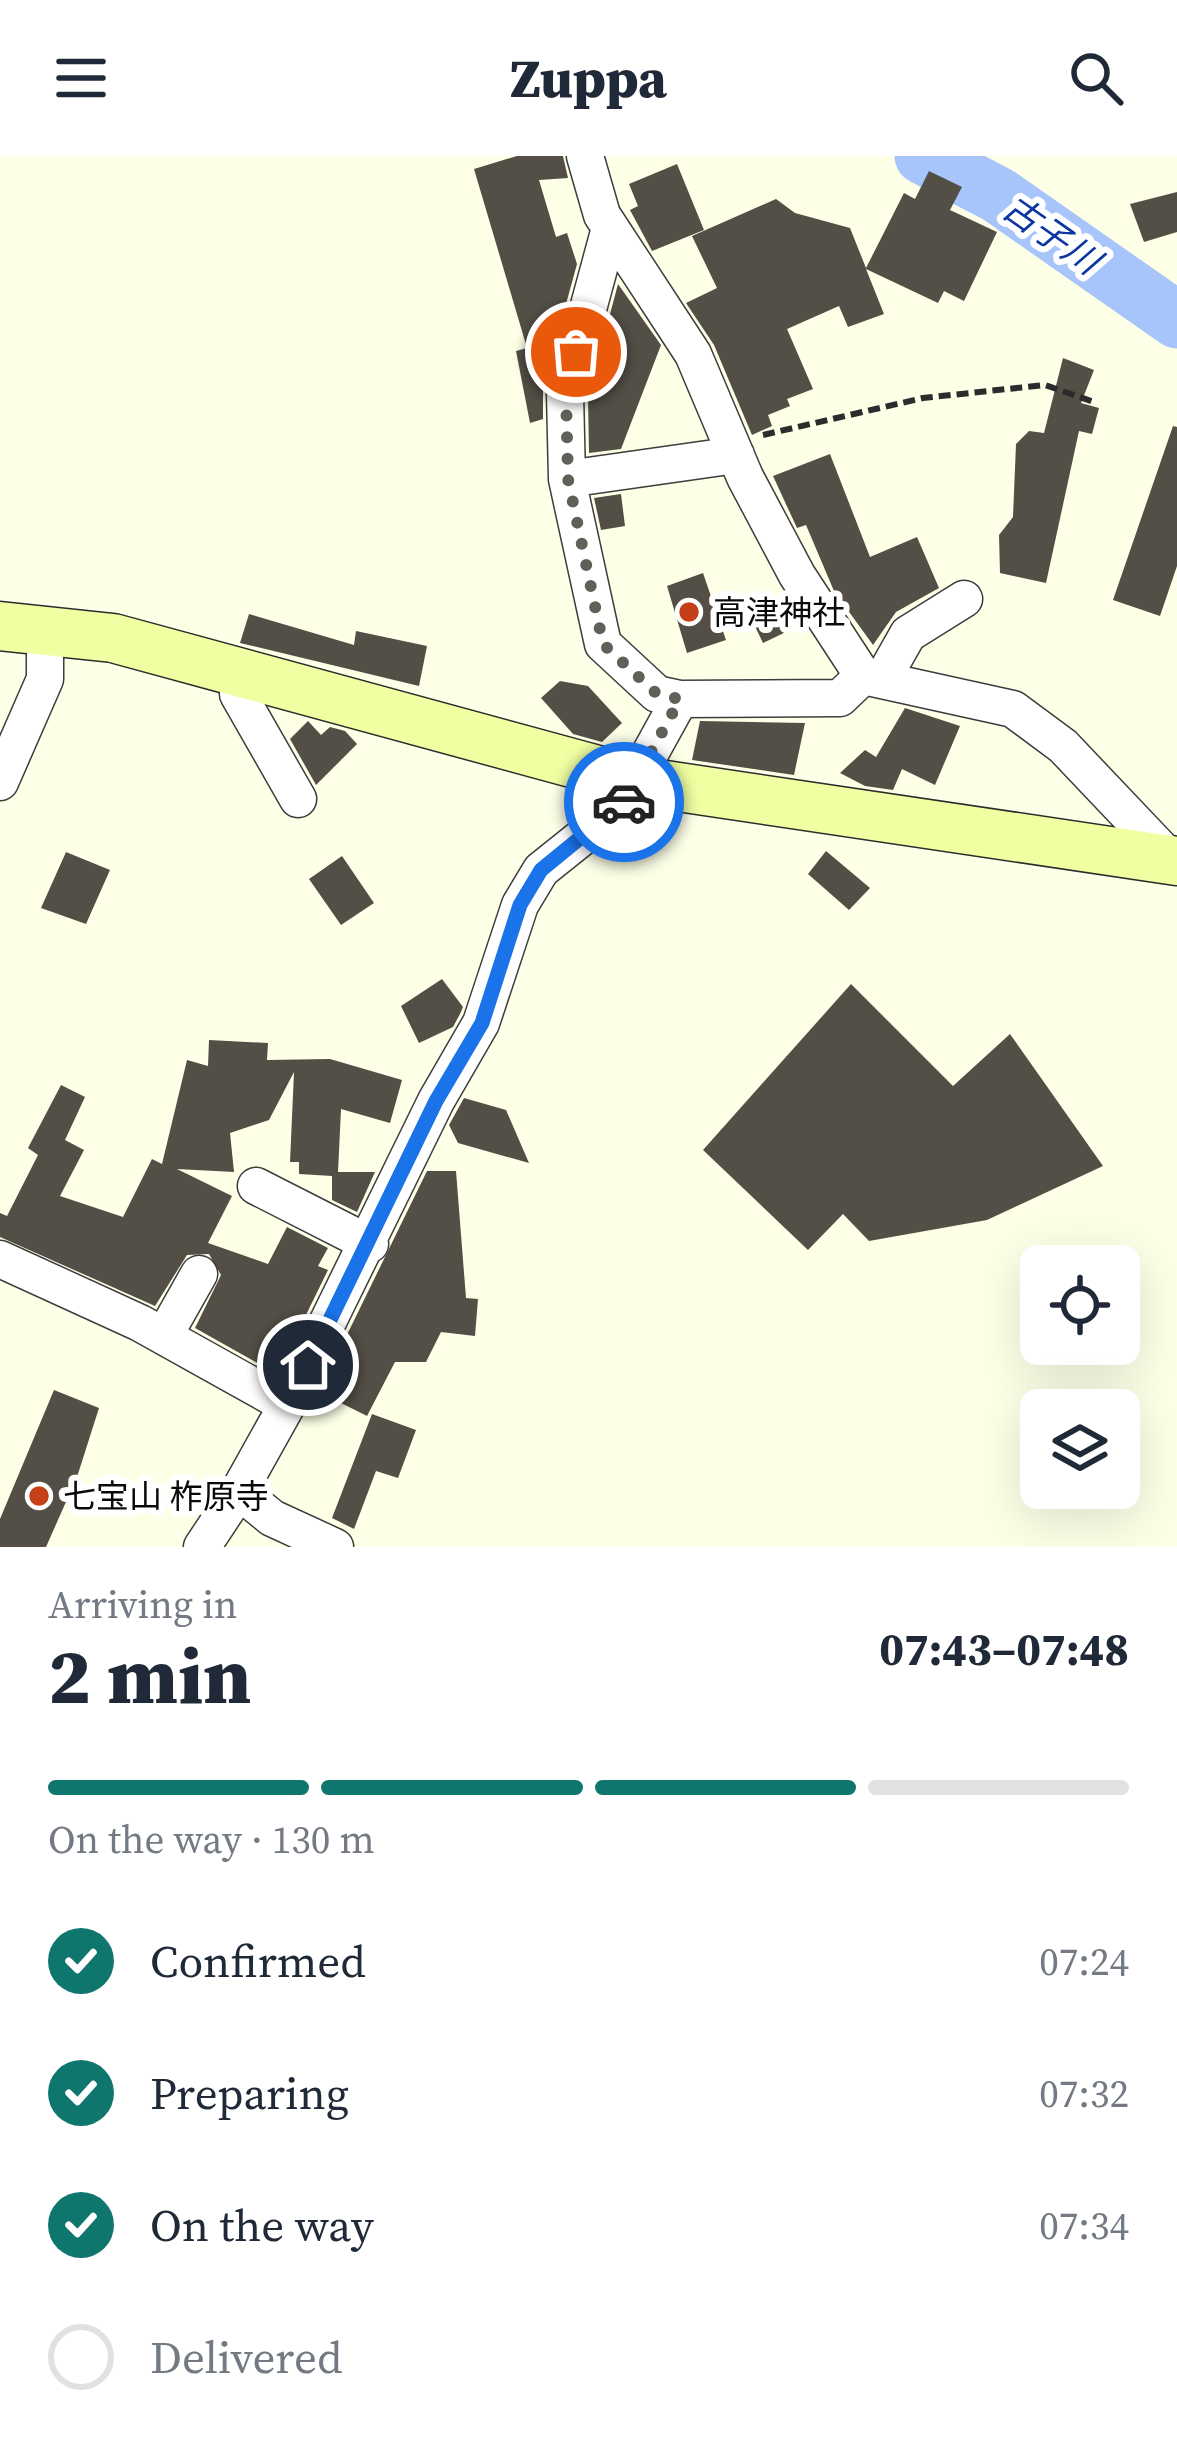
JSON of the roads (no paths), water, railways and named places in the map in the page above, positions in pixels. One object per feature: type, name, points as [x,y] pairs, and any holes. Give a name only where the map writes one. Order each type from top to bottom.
[{"type":"street","points":[[585,156],[610,228],[693,354],[733,448],[797,575],[873,678],[1013,709],[1063,746],[1176,862]]},
{"type":"street","points":[[610,228],[566,394],[568,479],[603,644],[657,694],[680,699],[840,698],[873,678],[908,634],[964,599]]},
{"type":"street","points":[[568,479],[733,448]]},
{"type":"street","points":[[0,782],[45,680],[23,629],[113,638],[638,781],[1176,862]]},
{"type":"street","points":[[238,673],[238,694],[298,799]]},
{"type":"street","points":[[202,1547],[287,1405],[370,1244],[436,1101],[482,1023],[520,905],[541,870],[621,806],[680,699]]},
{"type":"street","points":[[256,1186],[370,1244]]},
{"type":"street","points":[[0,1258],[164,1336],[287,1405]]},
{"type":"street","points":[[164,1336],[199,1274]]},
{"type":"street","points":[[239,1491],[272,1518],[335,1547]]},
{"type":"waterway","name":"古子川","points":[[923,156],[998,195],[1177,320]]},
{"type":"place","name":"高津神社","points":[[689,612]]},
{"type":"place","name":"七宝山 柞原寺","points":[[39,1496]]}]
